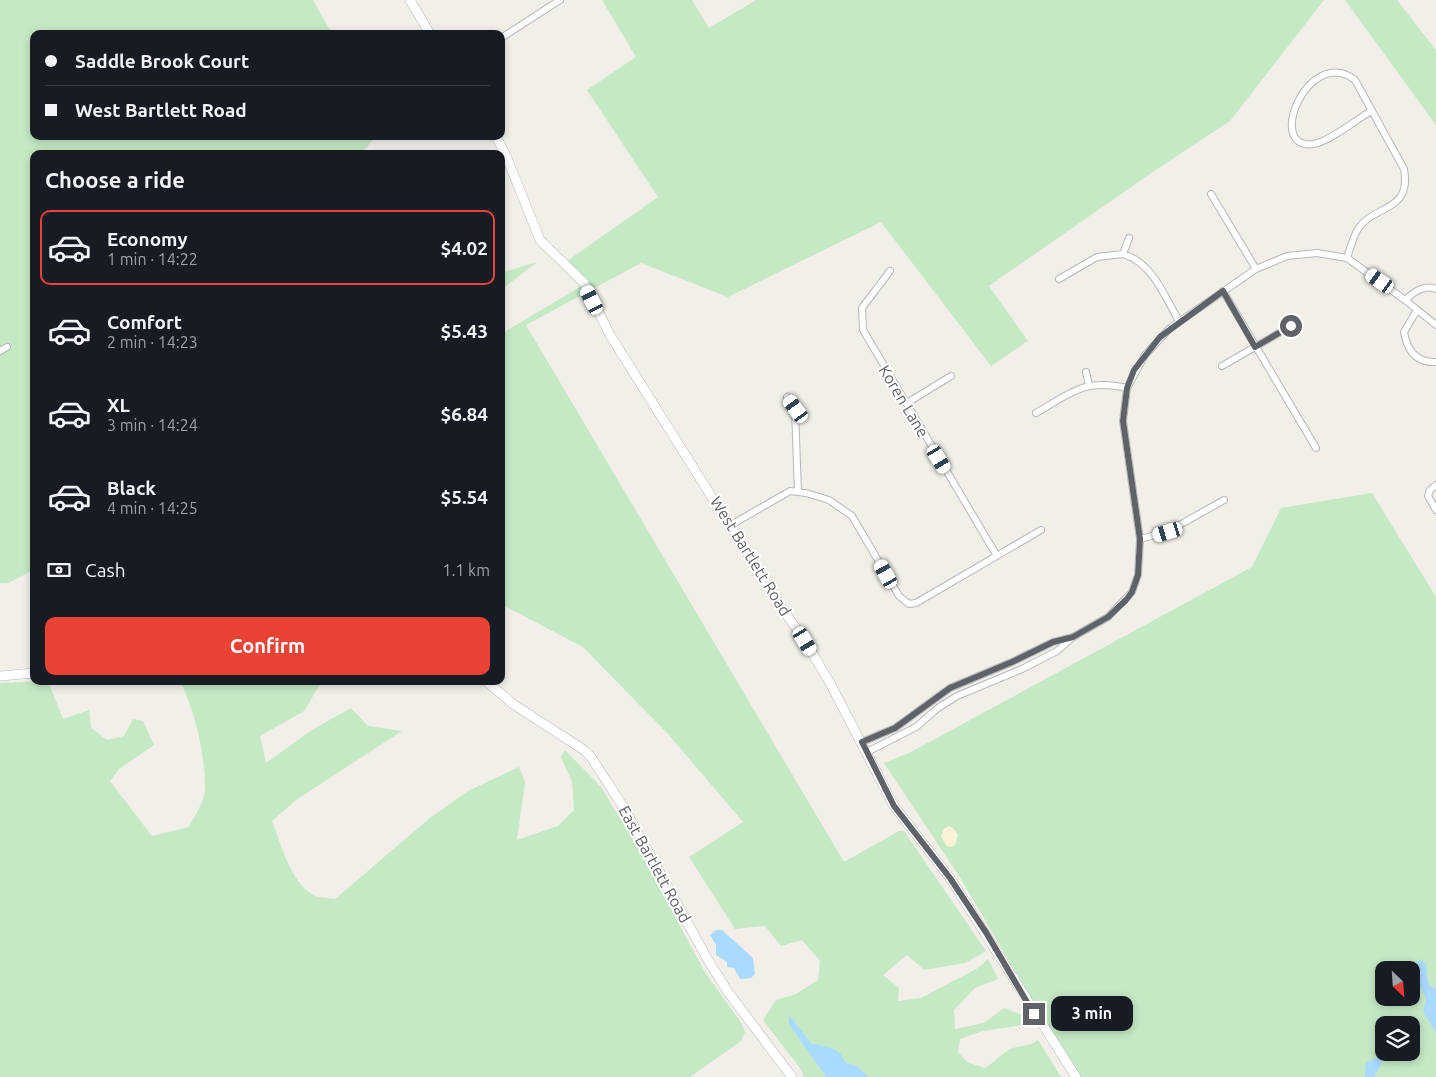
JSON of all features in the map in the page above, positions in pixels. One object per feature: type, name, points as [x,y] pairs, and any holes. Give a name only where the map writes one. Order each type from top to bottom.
[{"type":"street","points":[[410,0],[428,30]]},
{"type":"street","points":[[505,35],[560,0]]},
{"type":"street","points":[[1347,258],[1358,229],[1370,218],[1394,203],[1406,183],[1399,160],[1355,80],[1342,72],[1327,73],[1309,86],[1292,113],[1290,126],[1296,138],[1300,141],[1316,143],[1371,111]]},
{"type":"street","name":"West Bartlett Road","points":[[505,154],[540,240],[584,283],[610,334],[814,656],[862,742],[894,806],[950,878],[1076,1077]]},
{"type":"street","points":[[1211,194],[1256,269]]},
{"type":"street","points":[[1123,254],[1129,238]]},
{"type":"street","points":[[867,752],[899,738],[957,696],[1048,656],[1073,637],[1108,617],[1132,592],[1138,575],[1140,539],[1123,421],[1127,388],[1145,355],[1160,337],[1179,321],[1256,269],[1272,261],[1302,254],[1317,253],[1347,258],[1406,300],[1436,325]]},
{"type":"street","points":[[1058,279],[1097,257],[1123,254],[1141,263],[1148,270],[1179,321]]},
{"type":"street","name":"Koren Lane","points":[[890,271],[862,308],[861,323],[876,354],[997,556]]},
{"type":"street","points":[[1406,300],[1420,289],[1430,287],[1436,289]]},
{"type":"street","points":[[1223,291],[1316,448]]},
{"type":"street","points":[[1417,310],[1405,328],[1405,339],[1414,356],[1434,362]]},
{"type":"street","points":[[1222,366],[1291,326]]},
{"type":"street","points":[[0,351],[7,347]]},
{"type":"street","points":[[1086,372],[1089,385]]},
{"type":"street","points":[[907,404],[951,376]]},
{"type":"street","points":[[1036,413],[1089,385],[1108,383],[1127,388]]},
{"type":"street","points":[[787,397],[796,409],[798,492]]},
{"type":"street","points":[[1436,486],[1430,490],[1428,496],[1436,510]]},
{"type":"street","points":[[731,525],[790,491],[829,500],[852,516],[899,596],[908,604],[916,603],[1041,530]]},
{"type":"street","points":[[1140,539],[1168,532],[1224,500]]},
{"type":"street","points":[[862,742],[895,728],[950,688],[1043,647],[1073,637]]},
{"type":"street","points":[[1043,647],[1048,656]]},
{"type":"street","points":[[0,676],[30,673]]},
{"type":"street","name":"East Bartlett Road","points":[[491,685],[512,704],[584,750],[591,757],[624,808],[708,960],[728,992],[792,1077]]},
{"type":"street","points":[[895,728],[899,738]]},
{"type":"green space","points":[[0,0],[313,0],[330,30],[30,30],[30,140],[373,140],[364,150],[30,150],[30,572],[8,583],[0,583]]},
{"type":"green space","points":[[602,0],[692,0],[709,28],[756,0],[1324,0],[1230,121],[1157,169],[989,286],[1028,341],[991,366],[881,222],[728,297],[641,263],[526,325],[844,862],[899,831],[904,831],[986,951],[965,963],[924,970],[907,955],[883,975],[899,988],[898,1001],[921,998],[978,968],[988,959],[998,979],[975,988],[954,1010],[955,1029],[984,1023],[1004,1008],[1027,1017],[1029,1024],[983,1031],[960,1039],[958,1052],[967,1062],[985,1068],[1008,1050],[1038,1040],[1061,1077],[869,1077],[857,1066],[846,1063],[840,1055],[809,1041],[789,1016],[789,1024],[826,1077],[804,1077],[800,1068],[763,1020],[776,1000],[796,994],[818,980],[820,961],[802,940],[781,946],[765,926],[735,929],[689,857],[743,822],[668,734],[583,647],[505,606],[505,332],[580,287],[560,266],[658,197],[587,90],[636,57]]},
{"type":"green space","points":[[1345,0],[1397,0],[1436,50],[1436,125]]},
{"type":"green space","points":[[537,262],[505,287],[505,272]]},
{"type":"green space","points":[[1372,493],[1436,597],[1436,1077],[1078,1077],[959,876],[884,763],[911,752],[1252,567],[1281,508]]},
{"type":"green space","points":[[30,682],[30,685],[48,685],[63,719],[89,710],[91,728],[107,740],[124,736],[133,719],[143,721],[154,745],[119,769],[110,781],[152,836],[189,827],[201,805],[205,791],[204,764],[195,720],[182,685],[320,685],[304,711],[260,736],[266,763],[312,730],[351,708],[368,726],[402,731],[296,800],[272,821],[287,861],[298,881],[313,895],[324,898],[335,899],[430,818],[468,791],[519,767],[525,782],[517,840],[558,826],[574,810],[572,782],[561,757],[565,750],[601,787],[639,850],[706,974],[742,1024],[745,1032],[741,1041],[690,1077],[0,1077],[0,683]]},
{"type":"sand","points":[[949,826],[958,835],[955,845],[951,847],[947,846],[941,837],[944,829]]},
{"type":"water","points":[[716,930],[722,930],[753,958],[755,974],[751,978],[740,979],[734,968],[727,967],[727,962],[716,955],[716,945],[710,935]]},
{"type":"water","points":[[1419,961],[1426,963],[1428,982],[1436,989],[1436,1032],[1423,1012],[1426,1000],[1420,988]]},
{"type":"water","points":[[789,1015],[811,1043],[834,1049],[840,1053],[846,1063],[857,1066],[869,1077],[826,1077],[789,1024]]},
{"type":"water","points":[[1375,1058],[1375,1061],[1383,1061],[1374,1077],[1365,1077],[1366,1063]]},
{"type":"route","points":[[1034,1014],[987,934],[950,878],[894,806],[862,742],[895,728],[950,688],[1012,662],[1053,642],[1073,637],[1108,617],[1132,592],[1140,564],[1140,539],[1123,421],[1124,406],[1127,388],[1134,370],[1160,337],[1179,321],[1223,291],[1255,347],[1291,326]]}]
